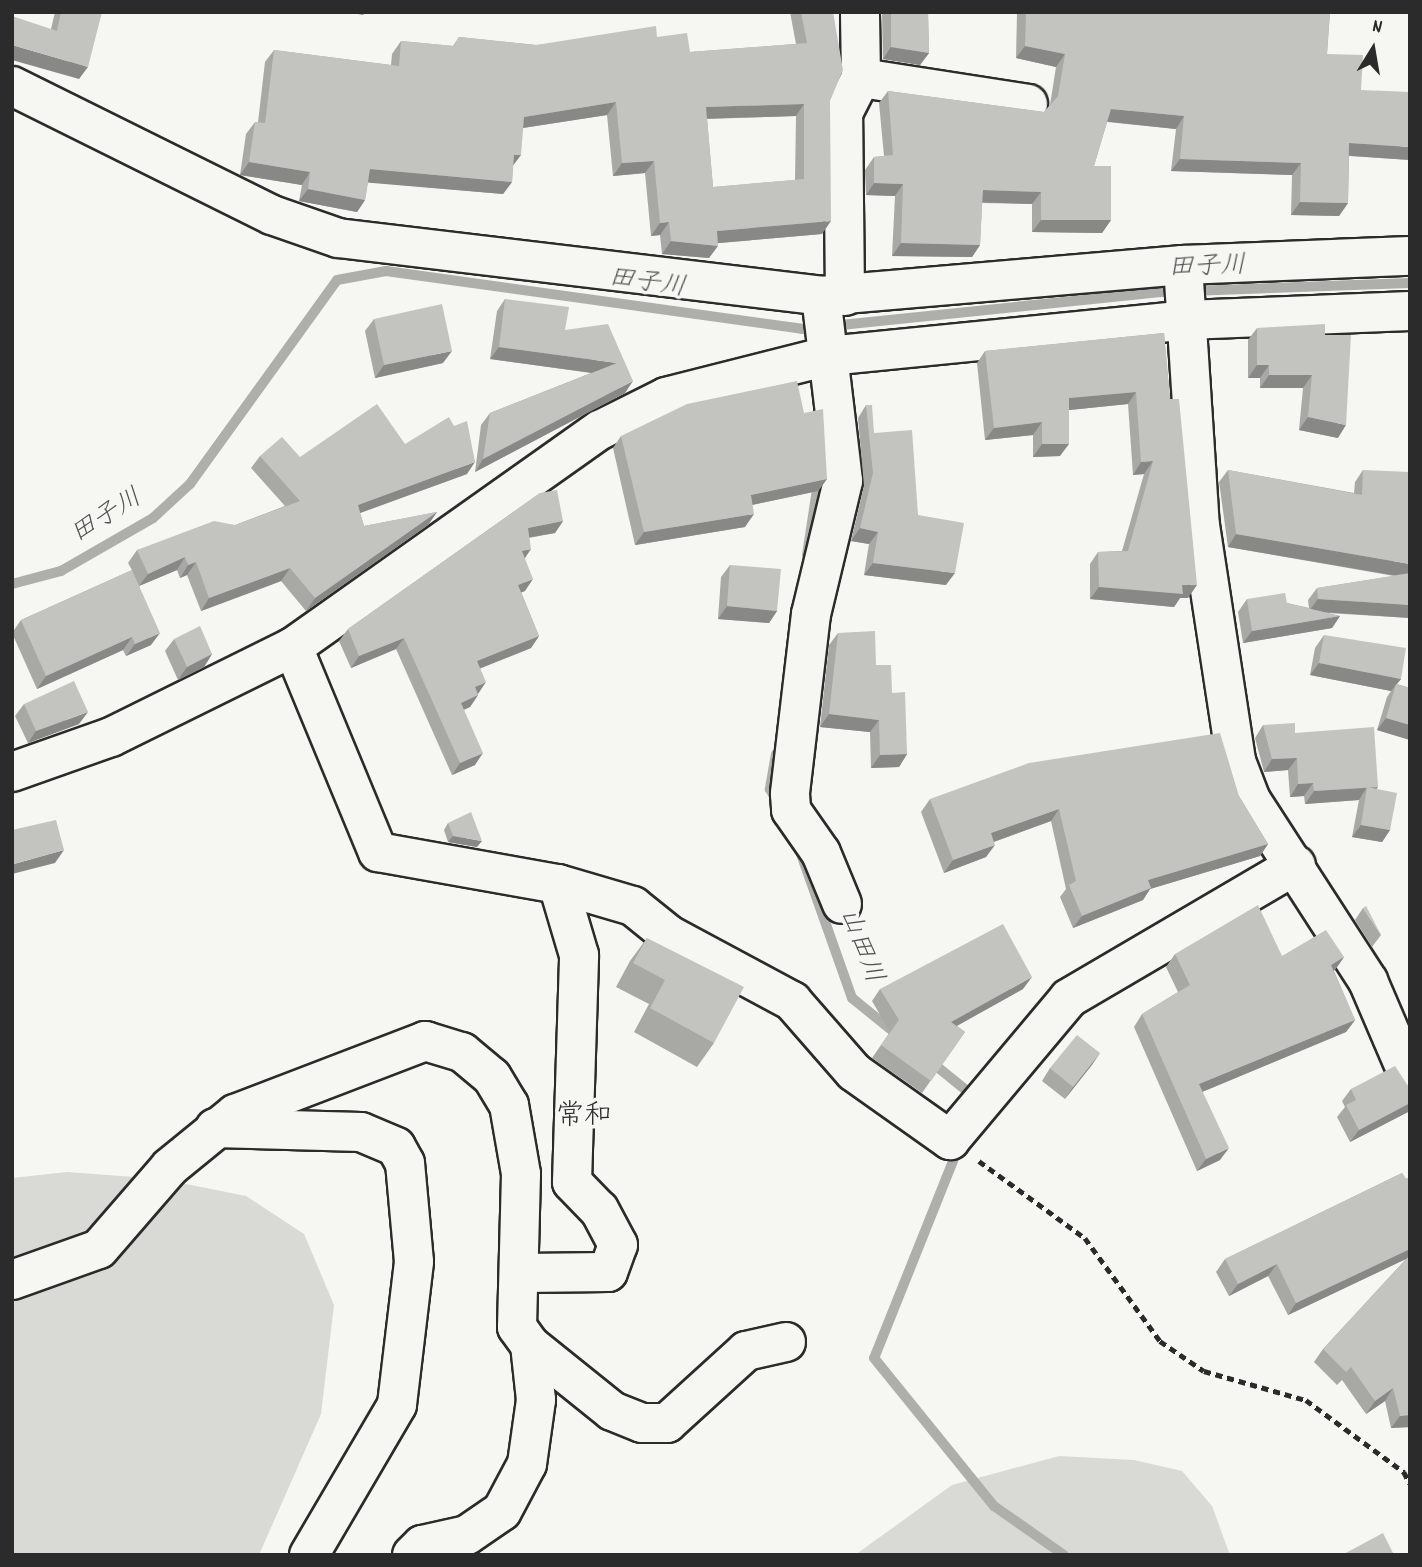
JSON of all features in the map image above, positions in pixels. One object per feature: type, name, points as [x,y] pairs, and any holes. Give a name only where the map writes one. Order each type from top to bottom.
[{"type":"street","points":[[842,904],[821,853],[791,810],[790,794],[811,614],[843,481],[828,320],[843,113],[861,78],[860,12]]},
{"type":"street","points":[[861,78],[1028,104]]},
{"type":"street","points":[[12,86],[272,215],[338,238],[828,320],[1184,293],[1410,256]]},
{"type":"street","points":[[1184,293],[1209,599],[1236,761],[1251,800],[1296,864],[1368,981],[1410,1079]]},
{"type":"street","points":[[12,772],[111,737],[293,647],[344,606],[630,411],[828,320],[1184,293],[1410,311]]},
{"type":"street","points":[[293,647],[377,852],[558,884],[633,906],[669,935],[792,1001],[854,1073],[950,1140],[1069,998],[1296,864]]},
{"type":"street","points":[[523,1273],[608,1272],[618,1245],[570,1173],[578,1121],[579,955],[558,884]]},
{"type":"street","points":[[12,1280],[99,1250],[170,1167],[213,1128],[405,1045],[425,1041],[462,1052],[492,1077],[518,1135],[523,1273],[517,1327],[530,1345],[612,1411],[642,1423],[667,1423],[746,1351],[786,1342]]},
{"type":"street","points":[[213,1128],[361,1132],[396,1147],[405,1163],[414,1262],[397,1405],[309,1555]]},
{"type":"street","points":[[412,1555],[422,1545],[467,1535],[502,1511],[527,1464],[536,1400],[530,1345]]},
{"type":"path","points":[[950,1140],[1085,1238],[1160,1341],[1204,1371],[1306,1401],[1404,1472],[1410,1484]]},
{"type":"shaded area","points":[[67,1172],[161,1179],[246,1196],[304,1234],[334,1305],[321,1414],[259,1555],[12,1555],[12,1178]]},
{"type":"shaded area","points":[[1059,1456],[1134,1460],[1182,1471],[1212,1506],[1230,1555],[855,1555],[952,1485]]},
{"type":"building","points":[[61,12],[102,12],[88,67],[12,45],[12,16],[57,31]]},
{"type":"building","points":[[801,12],[833,12],[843,70],[830,101],[831,221],[717,231],[718,246],[671,241],[669,222],[660,223],[654,161],[622,163],[616,102],[524,117],[521,155],[514,155],[512,182],[370,169],[365,200],[308,189],[310,172],[249,162],[255,122],[265,123],[274,50],[399,66],[401,41],[454,46],[459,37],[536,45],[656,26],[657,37],[687,33],[690,52],[807,43]],"holes":[[[804,104],[804,179],[713,187],[706,107]]]},
{"type":"building","points":[[891,12],[928,12],[929,53],[891,47]]},
{"type":"building","points":[[1026,12],[1330,12],[1327,54],[1363,55],[1361,90],[1410,92],[1410,147],[1349,143],[1348,203],[1300,202],[1301,163],[1180,159],[1184,116],[1111,109],[1094,166],[1111,166],[1111,220],[1041,220],[1041,192],[983,190],[980,245],[901,243],[903,184],[874,183],[874,157],[893,155],[888,91],[1044,112],[1058,96],[1065,54],[1025,46]]},
{"type":"building","points":[[505,299],[569,307],[565,330],[608,324],[633,381],[483,459],[490,413],[617,363],[499,347]]},
{"type":"building","points":[[442,304],[452,351],[384,365],[374,319]]},
{"type":"building","points":[[1325,324],[1325,335],[1351,335],[1346,425],[1308,417],[1312,375],[1269,375],[1269,365],[1257,365],[1257,328]]},
{"type":"building","points":[[1164,333],[1170,399],[1179,399],[1197,585],[1182,585],[1183,594],[1099,587],[1098,552],[1128,551],[1153,461],[1141,462],[1136,392],[1069,398],[1069,444],[1042,444],[1042,422],[994,428],[985,351]]},
{"type":"building","points":[[797,381],[804,413],[823,409],[827,479],[751,495],[754,514],[644,532],[621,436],[687,404]]},
{"type":"building","points":[[377,404],[405,444],[449,417],[454,426],[467,421],[475,462],[358,505],[364,526],[437,512],[315,598],[290,568],[209,598],[196,562],[188,565],[185,557],[148,574],[137,550],[214,521],[235,525],[300,501],[260,456],[282,437],[300,457]]},
{"type":"building","points":[[866,405],[872,405],[874,433],[912,430],[918,515],[964,523],[955,573],[873,563],[878,532],[860,528],[873,473]]},
{"type":"building","points":[[1228,470],[1362,495],[1363,470],[1410,472],[1410,564],[1236,534]]},
{"type":"building","points":[[557,490],[563,521],[528,528],[531,549],[522,551],[533,579],[518,585],[539,636],[477,661],[486,682],[475,687],[478,695],[461,703],[483,753],[460,763],[404,638],[359,656],[348,629],[540,493]]},
{"type":"building","points":[[730,565],[781,569],[777,611],[727,606]]},
{"type":"building","points":[[132,570],[160,633],[135,644],[132,637],[46,676],[21,620]]},
{"type":"building","points":[[1410,573],[1410,605],[1318,599],[1317,588]]},
{"type":"building","points":[[1285,593],[1287,603],[1340,616],[1252,631],[1247,599]]},
{"type":"building","points":[[200,626],[212,654],[187,667],[174,639]]},
{"type":"building","points":[[875,631],[876,665],[891,665],[892,693],[905,692],[907,754],[880,755],[879,720],[829,714],[838,633]]},
{"type":"building","points":[[1324,635],[1406,648],[1401,679],[1319,663]]},
{"type":"building","points":[[74,681],[88,712],[36,731],[24,704]]},
{"type":"building","points":[[1396,684],[1410,688],[1410,725],[1386,718]]},
{"type":"building","points":[[1295,723],[1295,733],[1374,727],[1378,787],[1314,791],[1313,783],[1298,784],[1297,758],[1272,759],[1263,725]]},
{"type":"building","points":[[1220,733],[1239,796],[1268,844],[1148,880],[1151,888],[1082,916],[1069,885],[1076,881],[1059,809],[991,833],[995,845],[953,860],[930,799],[1029,763]]},
{"type":"building","points":[[1367,787],[1397,793],[1390,830],[1361,825]]},
{"type":"building","points":[[471,812],[482,841],[453,836],[448,823]]},
{"type":"building","points":[[56,820],[64,850],[14,864],[12,830]]},
{"type":"building","points":[[1258,905],[1282,956],[1326,930],[1344,957],[1331,965],[1355,1020],[1199,1084],[1229,1148],[1206,1159],[1142,1014],[1190,985],[1175,954]]},
{"type":"building","points":[[1366,906],[1381,935],[1363,908]]},
{"type":"building","points":[[1003,924],[1032,977],[951,1022],[965,1032],[931,1081],[881,1045],[899,1020],[880,989]]},
{"type":"building","points":[[647,938],[744,987],[714,1043],[650,1008],[665,980],[633,963]]},
{"type":"building","points":[[1077,1035],[1100,1053],[1073,1087],[1050,1068]]},
{"type":"building","points":[[1395,1066],[1410,1089],[1410,1103],[1359,1130],[1346,1105],[1356,1100],[1351,1089]]},
{"type":"building","points":[[1402,1173],[1406,1179],[1410,1177],[1410,1249],[1296,1303],[1277,1264],[1238,1284],[1225,1259]]},
{"type":"building","points":[[1410,1255],[1410,1415],[1400,1416],[1393,1388],[1375,1401],[1351,1367],[1346,1372],[1323,1349]]},
{"type":"building","points":[[1383,1533],[1394,1555],[1342,1555]]},
{"type":"waterway","name":"田子川","points":[[12,584],[61,571],[153,518],[190,484],[337,280],[386,271],[802,329],[1163,292],[1410,283]]},
{"type":"waterway","name":"山田川","points":[[807,555],[819,477]]},
{"type":"waterway","name":"山田川","points":[[776,754],[770,789],[777,802]]},
{"type":"waterway","name":"山田川","points":[[800,851],[852,998],[895,1033]]},
{"type":"waterway","name":"山田川","points":[[930,1061],[977,1099]]},
{"type":"waterway","name":"山田川","points":[[959,1146],[874,1358],[994,1506],[1064,1555]]},
{"type":"district","name":"常和","points":[[584,1118]]}]
